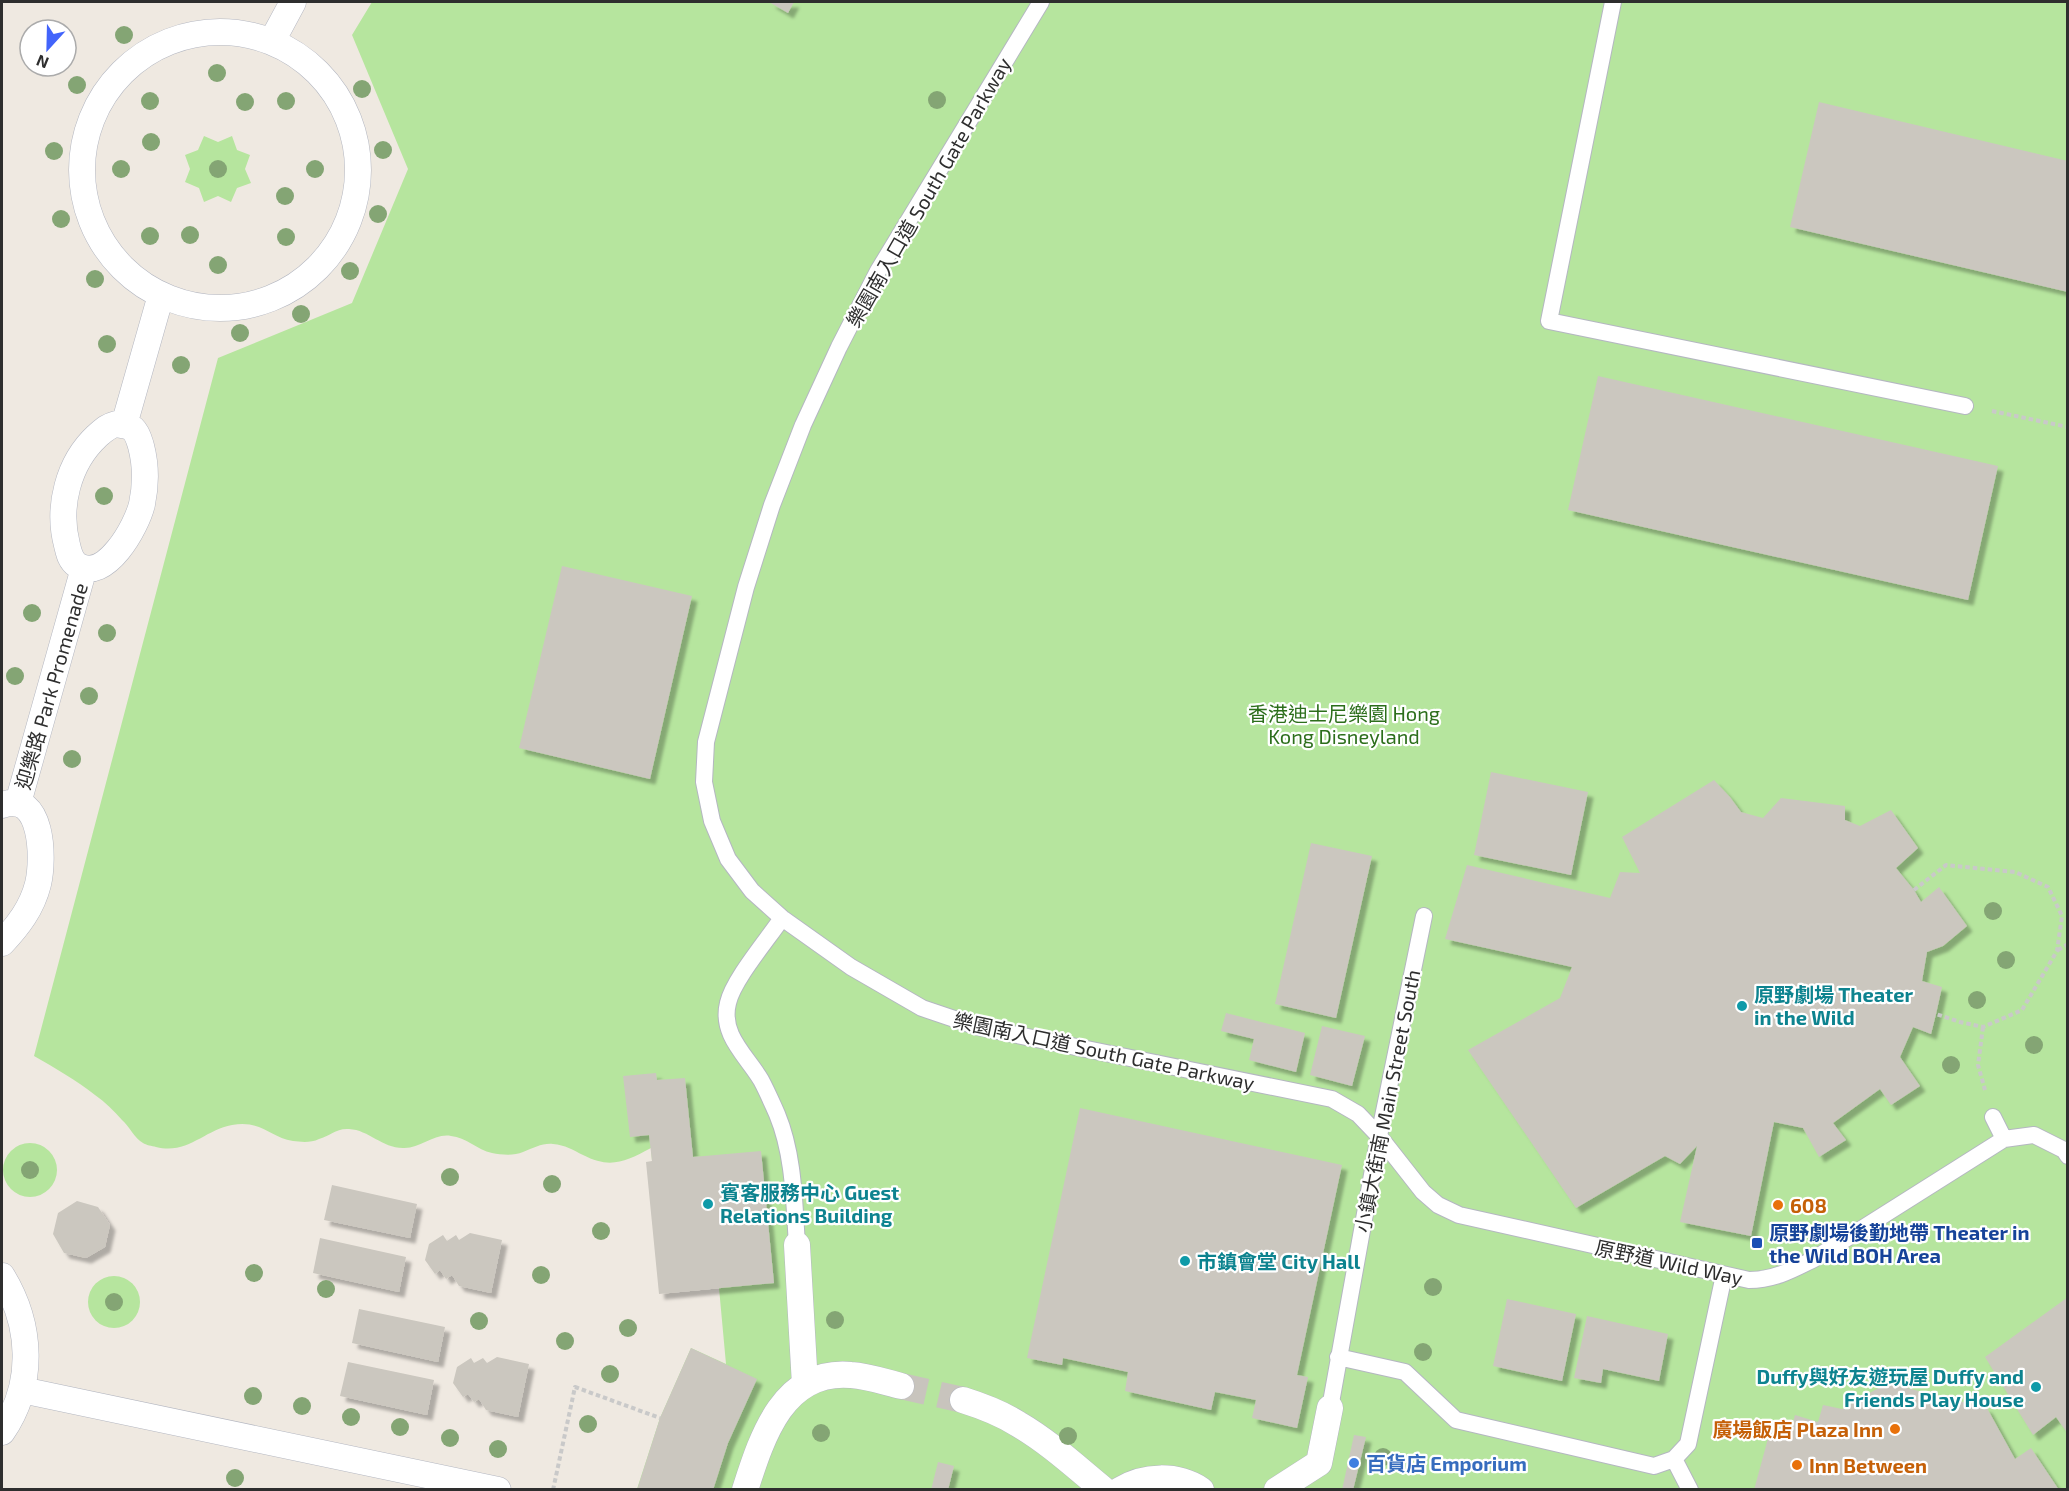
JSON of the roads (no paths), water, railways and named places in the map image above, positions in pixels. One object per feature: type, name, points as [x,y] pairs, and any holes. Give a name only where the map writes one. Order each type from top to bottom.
[{"type":"street","points":[[272,41],[293,2]]},
{"type":"street","points":[[207,32],[240,32],[272,41],[298,55],[320,75],[339,98],[352,124],[358,153],[358,183],[353,212],[341,239],[324,262],[302,283],[276,297],[248,306],[218,309],[189,305],[161,295],[132,278],[109,254],[92,226],[83,194],[81,162],[87,129],[100,99],[119,74],[145,52],[175,38],[207,32]]},
{"type":"street","points":[[124,425],[161,295]]},
{"type":"street","name":"迎樂路 Park Promenade","points":[[124,425],[132,428],[137,435],[144,458],[146,483],[141,507],[132,530],[118,550],[100,567],[84,568],[71,559],[64,535],[63,510],[67,486],[76,463],[90,443],[108,426],[124,425]]},
{"type":"street","name":"迎樂路 Park Promenade","points":[[2,943],[16,929],[29,908],[37,885],[41,861],[39,836],[31,813],[10,804],[84,568]]},
{"type":"street","points":[[797,1245],[805,1384]]},
{"type":"street","points":[[2,1276],[14,1295],[23,1326],[26,1358],[22,1390],[2,1432]]},
{"type":"street","points":[[745,1490],[763,1440],[778,1409],[790,1395],[805,1384],[819,1378],[853,1375],[901,1386]]},
{"type":"street","points":[[22,1390],[498,1490]]},
{"type":"street","points":[[963,1400],[1018,1423],[1043,1440],[1104,1490]]},
{"type":"street","points":[[1276,1490],[1319,1462],[1330,1408]]},
{"type":"street","points":[[1119,1490],[1144,1479],[1163,1478],[1181,1480],[1201,1490]]},
{"type":"lane","name":"樂園南入口道 South Gate Parkway","points":[[1041,2],[883,261],[803,425],[772,505],[746,587],[706,742],[704,782],[712,821],[728,859],[752,891],[782,918],[851,967],[922,1008],[978,1027],[1332,1099],[1358,1114],[1379,1136]]},
{"type":"lane","points":[[1613,2],[1549,321],[1965,406]]},
{"type":"lane","name":"小鎮大街南 Main Street South","points":[[1330,1408],[1379,1136],[1424,916]]},
{"type":"lane","points":[[782,918],[733,988],[728,1004],[727,1019],[730,1035],[761,1080],[777,1115],[789,1152],[797,1245]]},
{"type":"lane","points":[[1993,1117],[2004,1139],[2034,1135],[2064,1150],[2067,1155]]},
{"type":"lane","name":"原野道 Wild Way","points":[[1379,1136],[1423,1192],[1438,1205],[1459,1215],[1749,1280],[1764,1280],[1781,1276],[1814,1259],[2004,1139]]},
{"type":"lane","points":[[1338,1357],[1405,1372],[1456,1420],[1654,1466],[1674,1459],[1688,1444],[1724,1275]]},
{"type":"lane","points":[[1674,1459],[1690,1490]]},
{"type":"tunnel","points":[[901,1386],[963,1400]]},
{"type":"place","name":"原野劇場 Theater in the Wild","points":[[1742,1006]]},
{"type":"place","name":"賓客服務中心 Guest Relations Building","points":[[708,1204]]},
{"type":"place","name":"608","points":[[1778,1205]]},
{"type":"place","name":"原野劇場後勤地帶 Theater in the Wild BOH Area","points":[[1757,1243]]},
{"type":"place","name":"市鎮會堂 City Hall","points":[[1185,1261]]},
{"type":"place","name":"Duffy與好友遊玩屋 Duffy and Friends Play House","points":[[2036,1387]]},
{"type":"place","name":"廣場飯店 Plaza Inn","points":[[1895,1429]]},
{"type":"place","name":"百貨店 Emporium","points":[[1354,1463]]},
{"type":"place","name":"Inn Between","points":[[1797,1465]]},
{"type":"park label","name":"香港迪士尼樂園 Hong Kong Disneyland","points":[[1344,724]]}]
